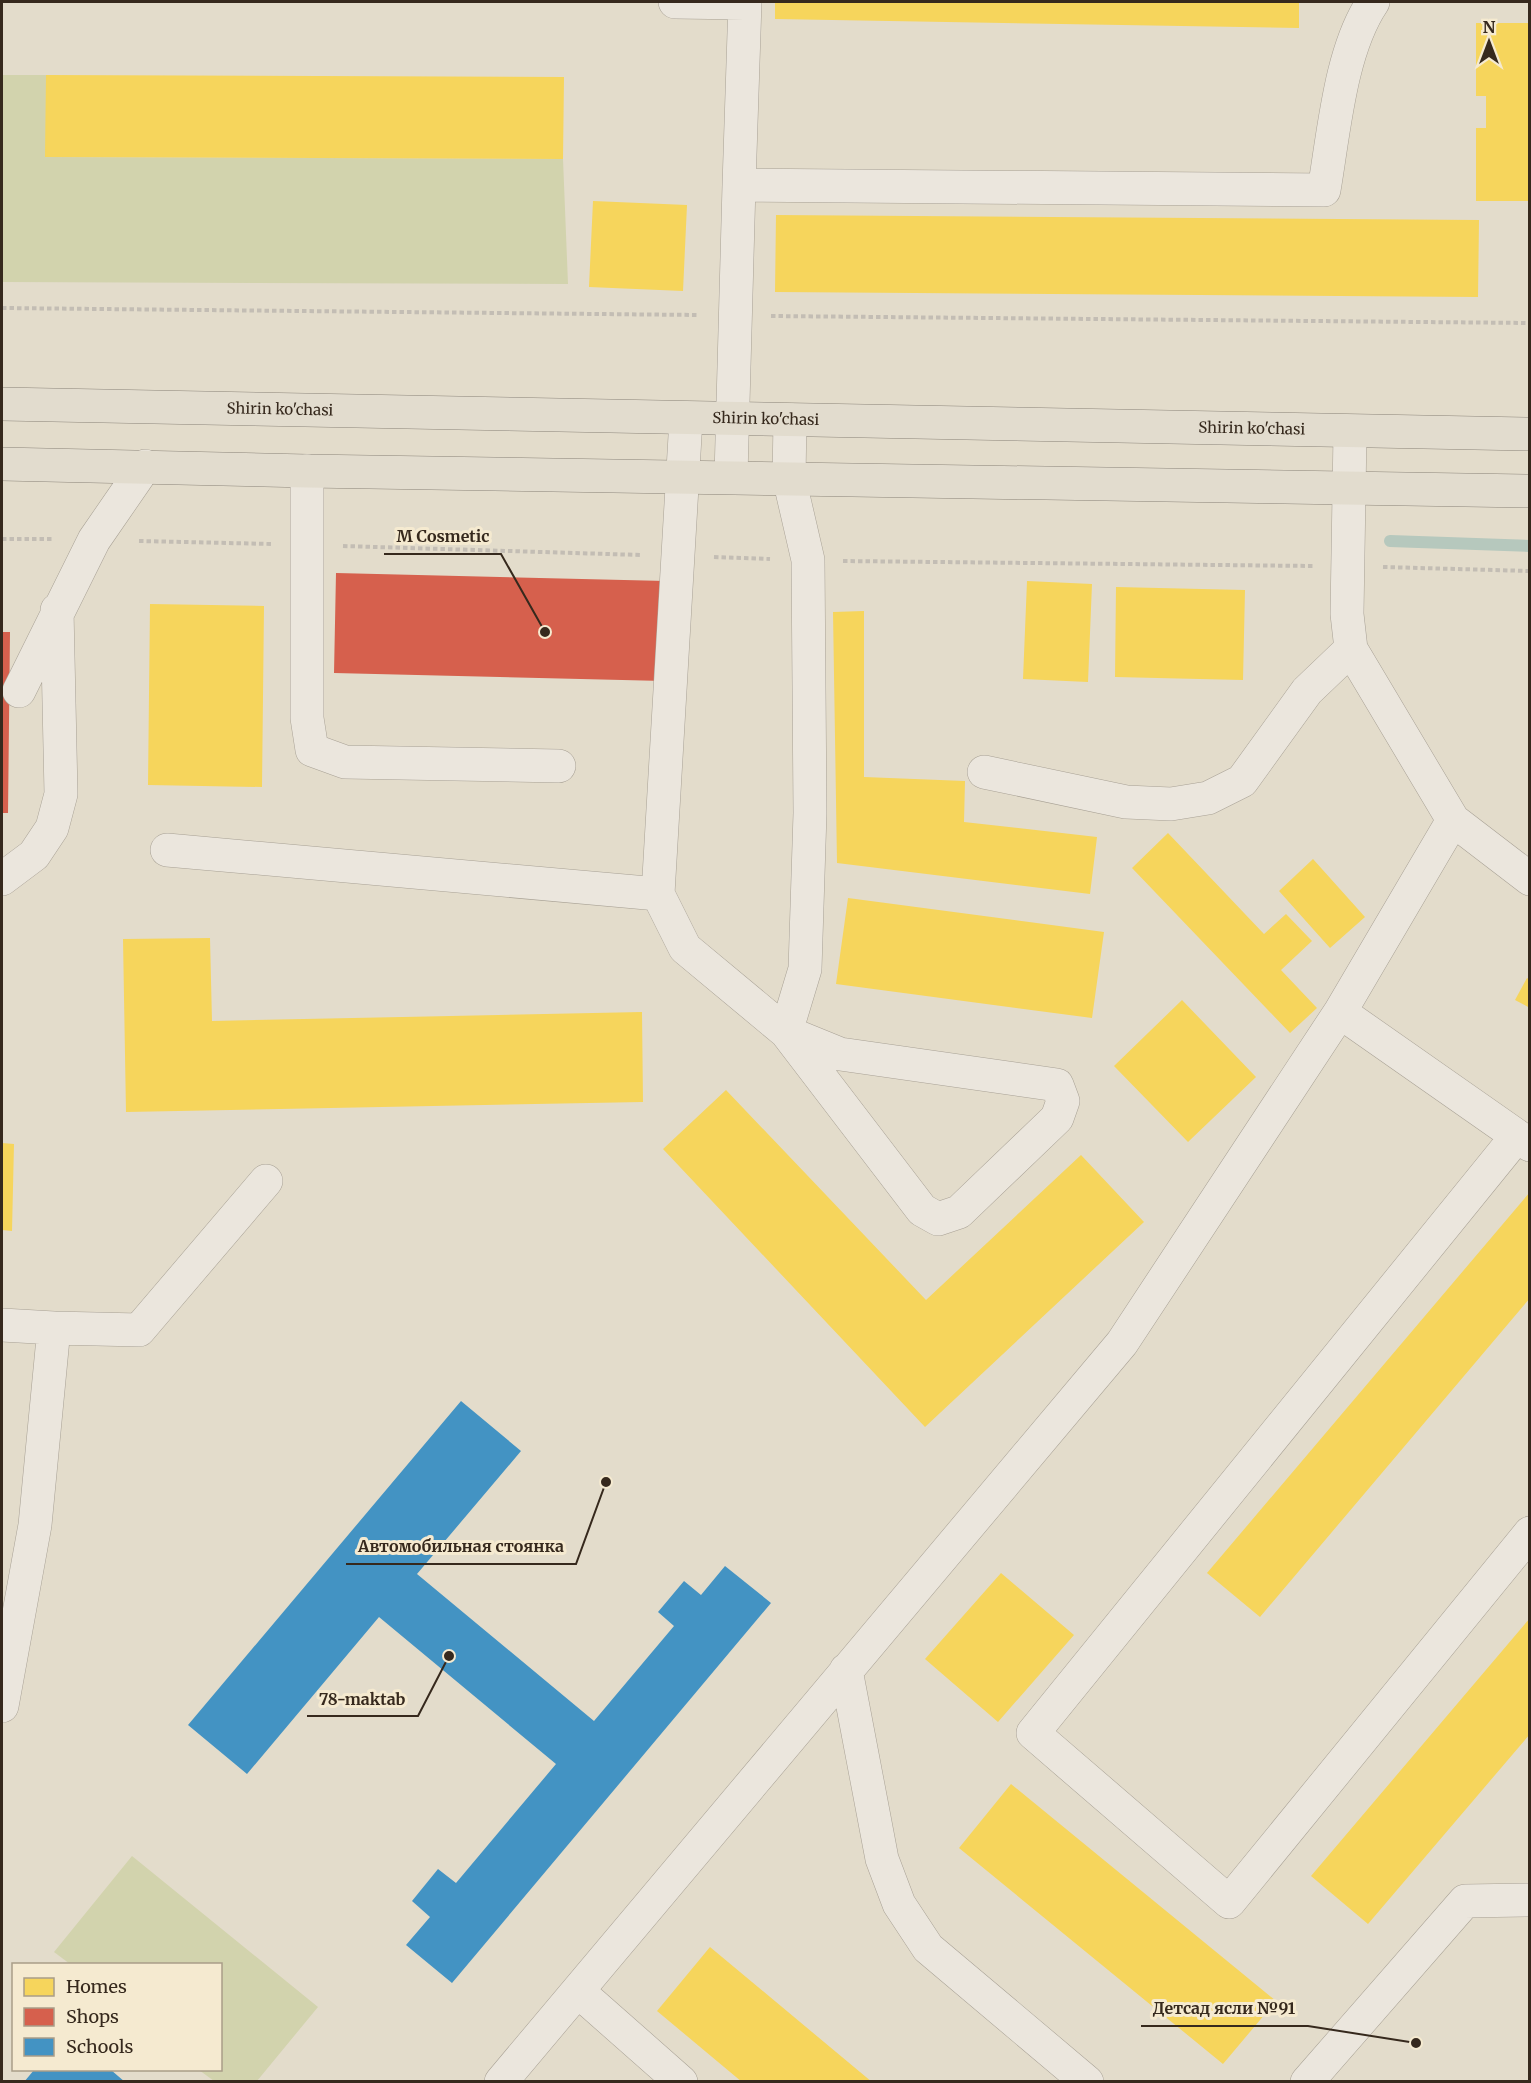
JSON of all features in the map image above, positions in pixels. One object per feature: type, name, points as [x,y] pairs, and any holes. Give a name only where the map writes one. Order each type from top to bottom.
[{"type":"main road","name":"Shirin ko'chasi","points":[[2,404],[1350,433],[1530,434]]},
{"type":"main road","points":[[2,464],[307,471],[1530,490]]},
{"type":"lane","points":[[675,2],[745,2],[731,476]]},
{"type":"lane","points":[[739,185],[1324,190],[1348,62],[1366,12],[1373,2]]},
{"type":"lane","points":[[686,418],[658,894],[685,948],[786,1032],[922,1210],[938,1219],[959,1212],[1058,1118],[1063,1101],[1057,1085],[840,1054],[786,1032]]},
{"type":"lane","points":[[786,1032],[805,969],[810,813],[808,560],[789,478],[790,420]]},
{"type":"lane","points":[[1350,433],[1347,488],[1347,614],[1351,649],[1453,820],[1530,879]]},
{"type":"lane","points":[[19,691],[57,610],[94,540],[145,466]]},
{"type":"lane","points":[[307,471],[307,718],[312,750],[345,762],[559,766]]},
{"type":"lane","points":[[2,879],[34,855],[52,828],[61,794],[57,610]]},
{"type":"lane","points":[[984,772],[1126,802],[1171,804],[1208,798],[1242,781],[1307,691],[1351,649]]},
{"type":"lane","points":[[516,2076],[579,1992],[846,1670],[1122,1343],[1340,1012],[1453,820]]},
{"type":"lane","points":[[167,850],[658,894]]},
{"type":"lane","points":[[1340,1012],[1523,1141],[1033,1733],[1229,1902],[1530,1533]]},
{"type":"lane","points":[[2,1325],[139,1330],[266,1181]]},
{"type":"lane","points":[[2,1706],[35,1525],[54,1328]]},
{"type":"lane","points":[[846,1670],[882,1859],[899,1904],[928,1948],[1087,2082]]},
{"type":"lane","points":[[1307,2082],[1465,1901],[1530,1900]]},
{"type":"lane","points":[[579,1992],[681,2082]]},
{"type":"path","points":[[2,538],[808,560],[1347,566],[1530,571]]},
{"type":"green space","points":[[2,75],[46,75],[46,157],[563,159],[568,284],[2,282]]},
{"type":"green space","points":[[132,1856],[318,2007],[257,2081],[214,2081],[200,2071],[222,2071],[222,1963],[69,1963],[54,1952]]},
{"type":"building: Homes","points":[[775,2],[1299,2],[1299,28],[775,19]]},
{"type":"building: Homes","points":[[1476,23],[1530,23],[1530,201],[1476,201],[1476,128],[1486,128],[1486,96],[1476,96]]},
{"type":"building: Homes","points":[[46,75],[564,77],[563,159],[45,157]]},
{"type":"building: Homes","points":[[593,201],[687,205],[683,291],[589,287]]},
{"type":"building: Homes","points":[[776,215],[1479,220],[1478,297],[775,292]]},
{"type":"building: Homes","points":[[1027,581],[1092,584],[1088,682],[1023,679]]},
{"type":"building: Homes","points":[[1116,587],[1245,590],[1243,680],[1115,677]]},
{"type":"building: Homes","points":[[150,604],[264,606],[262,787],[148,785]]},
{"type":"building: Homes","points":[[864,611],[864,777],[965,781],[964,822],[1097,837],[1090,894],[837,863],[833,612]]},
{"type":"building: Homes","points":[[1168,833],[1264,934],[1286,914],[1312,941],[1281,970],[1317,1008],[1290,1033],[1132,868]]},
{"type":"building: Homes","points":[[1313,859],[1365,917],[1330,948],[1279,891]]},
{"type":"building: Homes","points":[[848,898],[1104,932],[1092,1018],[836,984]]},
{"type":"building: Homes","points":[[210,938],[212,1021],[642,1012],[643,1102],[126,1112],[123,939]]},
{"type":"building: Homes","points":[[1527,978],[1530,980],[1530,1008],[1515,1000]]},
{"type":"building: Homes","points":[[1182,1000],[1256,1077],[1188,1142],[1114,1066]]},
{"type":"building: Homes","points":[[726,1090],[926,1300],[1081,1155],[1144,1222],[925,1427],[663,1149]]},
{"type":"building: Homes","points":[[2,1143],[14,1144],[12,1231],[2,1230]]},
{"type":"building: Homes","points":[[1530,1192],[1530,1298],[1260,1617],[1207,1573]]},
{"type":"building: Homes","points":[[1001,1573],[1074,1635],[998,1722],[925,1659]]},
{"type":"building: Homes","points":[[1530,1618],[1530,1734],[1368,1924],[1311,1876]]},
{"type":"building: Homes","points":[[1011,1784],[1276,2001],[1223,2064],[959,1848]]},
{"type":"building: Homes","points":[[710,1947],[872,2082],[742,2082],[657,2011]]},
{"type":"building: Shops","points":[[336,573],[666,581],[664,681],[334,673]]},
{"type":"building: Shops","points":[[2,632],[10,632],[8,813],[2,813]]},
{"type":"building: Schools","points":[[461,1401],[521,1451],[417,1574],[594,1721],[674,1626],[658,1612],[684,1581],[701,1595],[725,1566],[771,1603],[452,1983],[406,1945],[430,1917],[412,1901],[438,1869],[456,1883],[556,1764],[379,1617],[247,1774],[188,1725]]},
{"type":"building: Schools","points":[[33,2071],[112,2071],[125,2082],[24,2082]]},
{"type":"waterway","points":[[1390,541],[1530,546]]},
{"type":"place","name":"M Cosmetic","points":[[545,632]]},
{"type":"place","name":"Автомобильная стоянка","points":[[606,1482]]},
{"type":"place","name":"78-maktab","points":[[449,1656]]},
{"type":"place","name":"Детсад ясли №91","points":[[1416,2043]]}]
